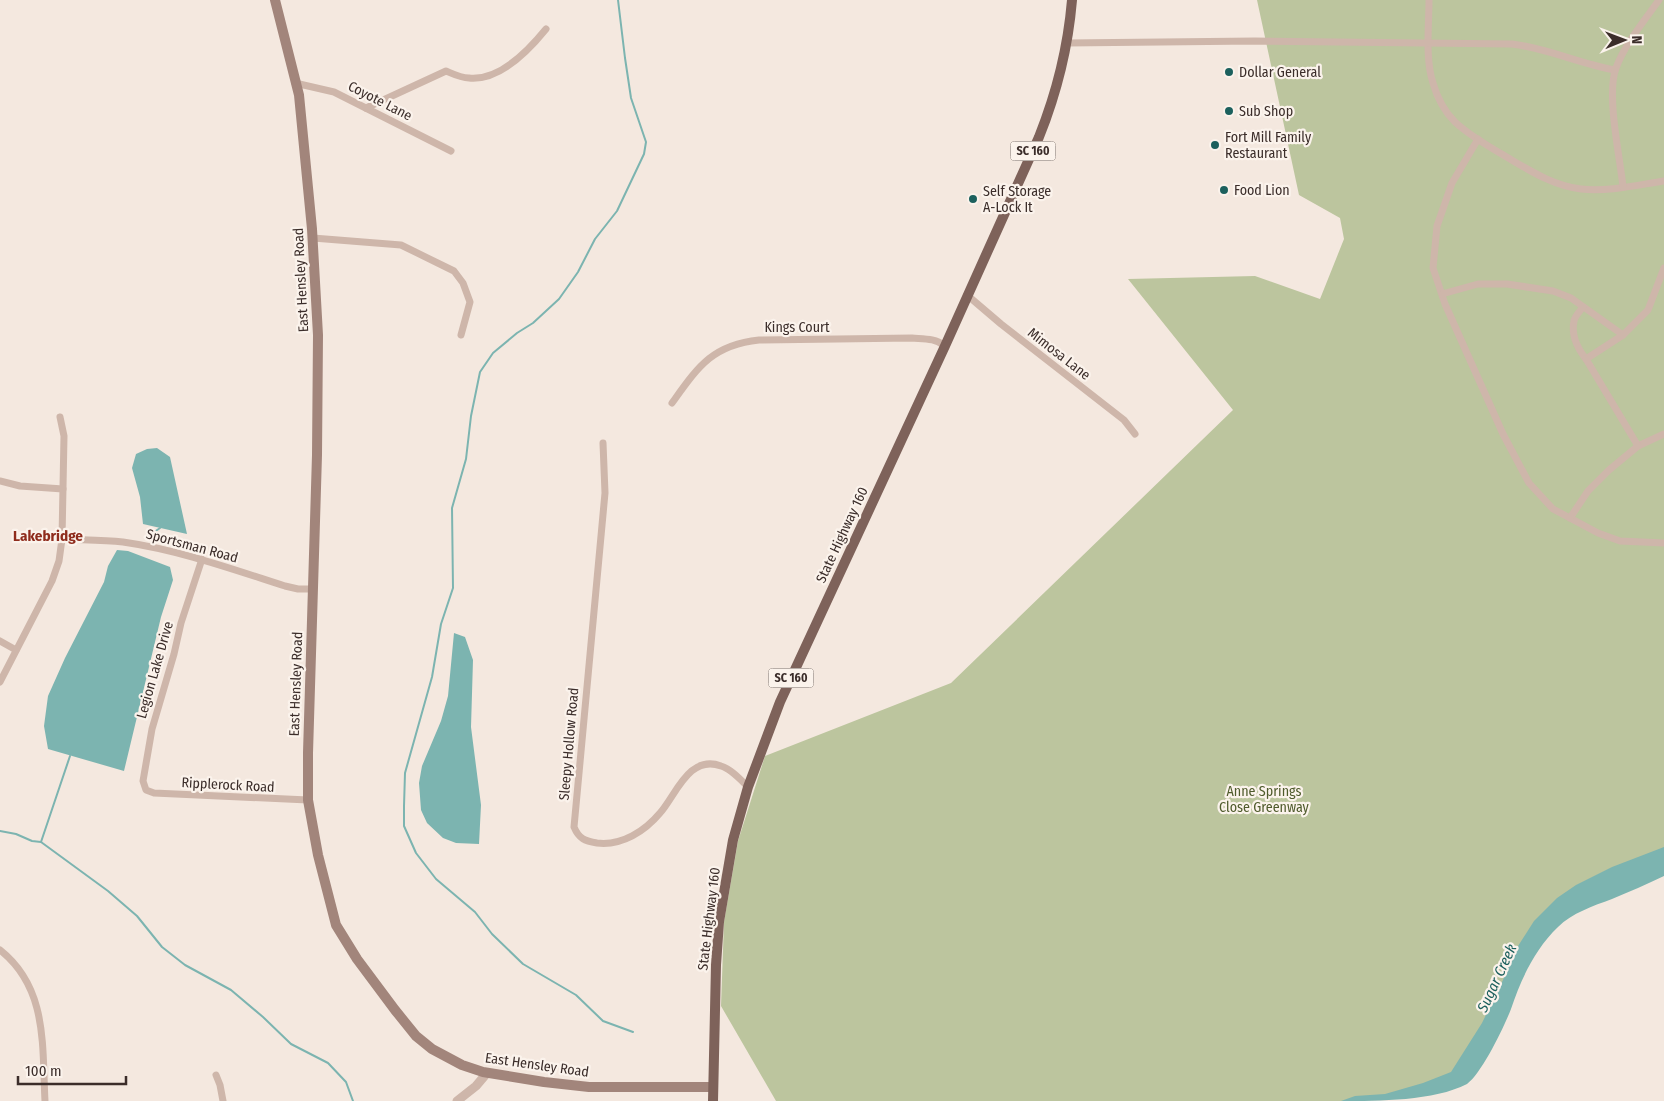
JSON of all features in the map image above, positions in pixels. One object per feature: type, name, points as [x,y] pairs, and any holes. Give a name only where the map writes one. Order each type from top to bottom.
[{"type":"main road","name":"East Hensley Road","points":[[275,0],[299,95],[313,238],[318,344],[308,800],[318,855],[332,914],[339,931],[357,959],[416,1036],[432,1049],[462,1065],[487,1073],[589,1087],[713,1087]]},
{"type":"main road","name":"State Highway 160","points":[[713,1101],[719,922],[733,840],[748,787],[780,702],[945,346],[1042,131],[1056,90],[1067,43],[1072,0]]},
{"type":"street","points":[[1430,0],[1430,73],[1440,101],[1454,121],[1468,134],[1545,179],[1564,185],[1581,189],[1600,189],[1664,181]]},
{"type":"street","points":[[1624,187],[1612,102],[1615,70],[1629,44],[1659,0]]},
{"type":"street","points":[[366,108],[446,72],[467,78],[491,75],[522,54],[546,30]]},
{"type":"street","points":[[1067,43],[1255,40],[1527,46],[1596,67],[1615,70]]},
{"type":"street","name":"Coyote Lane","points":[[295,83],[334,92],[451,151]]},
{"type":"street","points":[[1478,139],[1452,183],[1437,226],[1434,268],[1442,294],[1503,434],[1529,483],[1553,509],[1598,533],[1620,541],[1664,543]]},
{"type":"street","points":[[313,238],[402,246],[454,272],[463,283],[470,302],[461,335]]},
{"type":"street","points":[[1586,359],[1623,335],[1648,310],[1664,268]]},
{"type":"street","points":[[1442,294],[1478,284],[1507,284],[1553,292],[1571,298],[1623,335]]},
{"type":"street","name":"Mimosa Lane","points":[[967,295],[1001,324],[1124,420],[1135,434]]},
{"type":"street","points":[[1583,307],[1574,321],[1577,349],[1586,359],[1638,446]]},
{"type":"street","name":"Kings Court","points":[[672,403],[686,383],[712,356],[721,349],[740,342],[759,340],[912,338],[932,339],[940,341],[945,346]]},
{"type":"street","points":[[0,682],[52,581],[59,561],[62,538],[64,436],[60,417]]},
{"type":"street","points":[[1570,518],[1588,491],[1609,470],[1638,446],[1664,434]]},
{"type":"street","name":"Sleepy Hollow Road","points":[[603,443],[605,493],[574,827],[577,835],[582,840],[599,843],[623,840],[644,828],[653,820],[691,771],[707,764],[726,768],[748,787]]},
{"type":"street","points":[[0,481],[20,486],[63,488]]},
{"type":"street","name":"Sportsman Road","points":[[62,538],[121,542],[152,547],[202,559],[285,586],[312,589]]},
{"type":"street","name":"Legion Lake Drive","points":[[146,790],[143,781],[152,729],[181,623],[202,559]]},
{"type":"street","points":[[0,641],[16,650]]},
{"type":"street","name":"Ripplerock Road","points":[[146,790],[154,794],[308,800]]},
{"type":"street","points":[[0,950],[14,961],[25,976],[36,1002],[41,1028],[45,1101]]},
{"type":"street","points":[[457,1101],[476,1086],[487,1073]]},
{"type":"street","points":[[216,1075],[220,1084],[223,1101]]},
{"type":"green space","name":"Anne Springs Close Greenway","points":[[1257,0],[1664,0],[1664,861],[1552,917],[1461,1074],[1363,1101],[776,1101],[721,1006],[724,922],[738,841],[765,756],[951,683],[1233,410],[1128,279],[1255,276],[1320,299],[1344,239],[1340,218],[1299,195]]},
{"type":"water","points":[[157,448],[170,457],[187,534],[143,524],[140,497],[132,468],[136,454],[147,449]]},
{"type":"water","points":[[117,550],[128,551],[170,567],[173,580],[161,617],[124,771],[48,749],[44,726],[48,696],[104,582],[108,566]]},
{"type":"water","points":[[454,633],[465,637],[473,660],[471,727],[481,805],[479,844],[456,843],[443,838],[427,823],[421,810],[419,783],[422,766],[441,721],[448,696]]},
{"type":"water","points":[[1664,847],[1664,876],[1576,914],[1558,927],[1542,945],[1519,987],[1508,1017],[1492,1049],[1479,1070],[1467,1084],[1454,1090],[1423,1097],[1341,1101],[1355,1096],[1385,1094],[1423,1083],[1451,1072],[1482,1023],[1503,980],[1513,954],[1534,921],[1557,898],[1576,885],[1612,867]]},
{"type":"waterway","points":[[618,0],[631,98],[646,142],[644,154],[617,211],[595,239],[578,272],[559,299],[533,323],[517,333],[493,353],[480,372],[471,416],[466,459],[452,508],[453,588],[441,624],[432,677],[405,773],[404,826],[416,853],[436,879],[475,912],[492,934],[523,964],[576,995],[603,1021],[633,1032]]},
{"type":"waterway","points":[[146,538],[160,528]]},
{"type":"waterway","points":[[41,842],[70,756]]},
{"type":"waterway","points":[[0,831],[41,842],[108,891],[137,916],[162,947],[185,965],[231,990],[291,1044],[328,1063],[346,1082],[353,1101]]},
{"type":"place","name":"Dollar General","points":[[1229,72]]},
{"type":"place","name":"Sub Shop","points":[[1229,111]]},
{"type":"place","name":"Fort Mill Family Restaurant","points":[[1215,145]]},
{"type":"place","name":"Food Lion","points":[[1224,190]]},
{"type":"place","name":"Self Storage A-Lock It","points":[[973,199]]},
{"type":"district","name":"Lakebridge","points":[[48,536]]},
{"type":"water label","name":"Sugar Creek","points":[[1497,978]]}]
